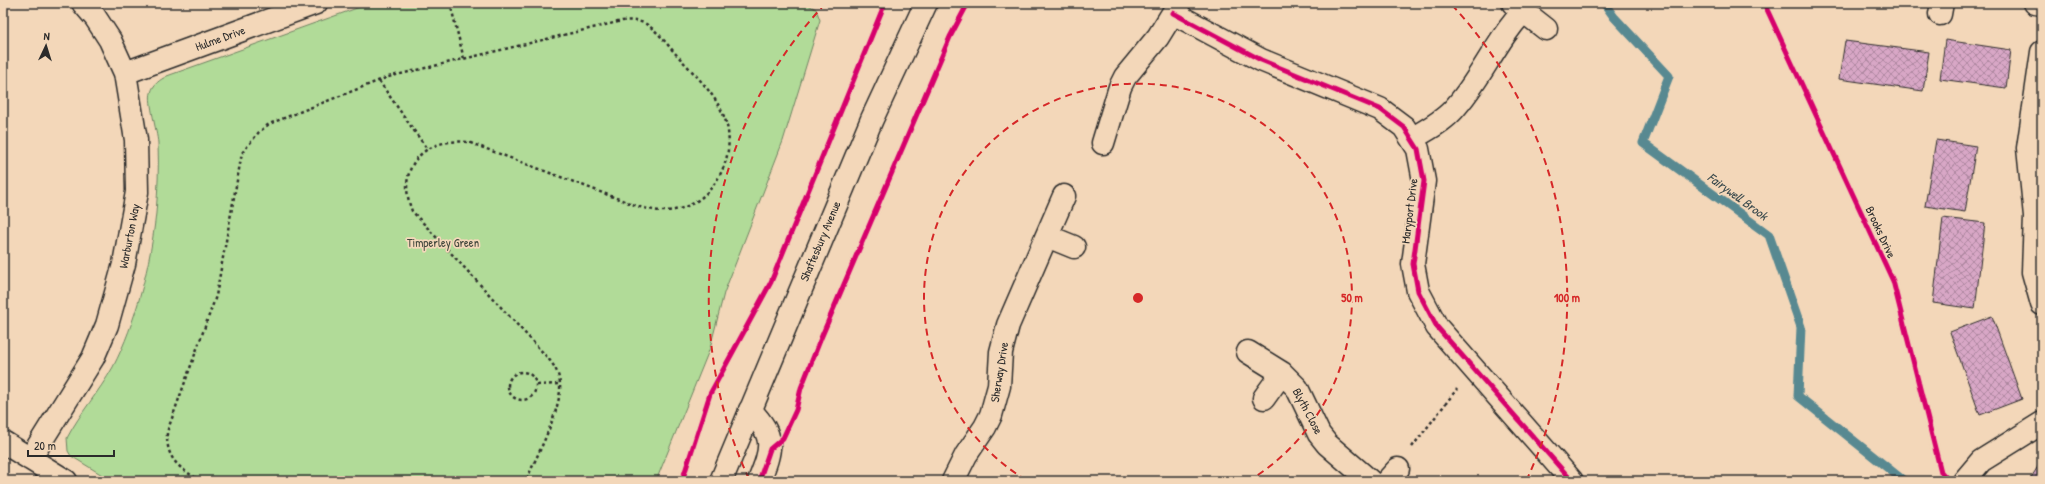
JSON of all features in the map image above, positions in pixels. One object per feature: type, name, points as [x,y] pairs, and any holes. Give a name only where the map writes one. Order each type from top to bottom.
[{"type":"main road","name":"Warburton Way","points":[[30,459],[93,358],[107,325],[120,280],[133,221],[138,167],[136,140],[125,72],[110,40],[83,3]]},
{"type":"main road","name":"Hulme Drive","points":[[125,72],[316,3]]},
{"type":"main road","name":"Shaftesbury Avenue","points":[[721,481],[872,119],[926,3]]},
{"type":"main road","points":[[2035,3],[2042,4]]},
{"type":"main road","points":[[1413,138],[1440,121],[1453,109],[1506,32],[1519,7],[1546,29]]},
{"type":"main road","name":"Maryport Drive","points":[[1103,143],[1120,87],[1139,59],[1158,37],[1176,8],[1261,60],[1380,109],[1404,127],[1413,138],[1420,158],[1424,181],[1413,264],[1418,291],[1437,328],[1572,481]]},
{"type":"main road","points":[[2042,52],[2028,148],[2035,216],[2033,272],[2042,304]]},
{"type":"main road","name":"Sherway Drive","points":[[953,481],[966,455],[991,415],[1000,386],[1001,352],[1006,332],[1035,259],[1047,236],[1064,196]]},
{"type":"main road","points":[[1047,236],[1074,247]]},
{"type":"main road","name":"Blyth Close","points":[[1248,352],[1282,373],[1297,388],[1323,439],[1370,481]]},
{"type":"main road","name":"Blyth Close","points":[[1264,398],[1282,373]]},
{"type":"main road","points":[[750,410],[761,422],[770,440],[770,449],[759,481]]},
{"type":"main road","points":[[1964,481],[1981,461],[2042,424]]},
{"type":"main road","points":[[3,442],[66,481]]},
{"type":"path","points":[[450,3],[464,59]]},
{"type":"path","points":[[201,481],[182,469],[171,458],[168,448],[168,432],[216,296],[242,154],[259,132],[269,124],[398,74],[622,21],[643,23],[655,32],[712,94],[721,108],[728,135],[728,147],[724,167],[718,180],[702,198],[690,205],[665,211],[640,207],[468,142],[449,141],[427,149],[410,169],[407,180],[409,202],[412,211],[555,367],[560,384],[557,406],[526,481]]},
{"type":"path","points":[[379,81],[427,149]]},
{"type":"path","points":[[1393,475],[1406,454],[1473,368]]},
{"type":"path","points":[[525,372],[531,374],[536,385],[533,395],[523,400],[516,398],[509,389],[511,377],[517,373],[525,372]]},
{"type":"path","points":[[536,385],[560,384]]},
{"type":"green space","name":"Timperley Green","points":[[371,3],[804,3],[816,9],[820,20],[783,141],[724,293],[710,348],[656,481],[112,481],[71,456],[68,451],[67,438],[108,376],[121,350],[129,331],[146,272],[154,232],[157,205],[158,143],[150,97],[153,87],[167,76]]},
{"type":"building","points":[[1945,40],[2011,50],[2006,88],[1940,79]]},
{"type":"building","points":[[1845,41],[1929,52],[1923,91],[1839,79]]},
{"type":"building","points":[[1936,140],[1976,146],[1965,212],[1925,206]]},
{"type":"building","points":[[1943,218],[1985,223],[1975,309],[1933,303]]},
{"type":"building","points":[[1992,316],[2022,399],[1980,415],[1950,332]]},
{"type":"building","points":[[2042,460],[2042,481],[2029,481]]},
{"type":"waterway","name":"Fairywell Brook","points":[[1604,3],[1614,17],[1669,76],[1643,143],[1769,235],[1801,327],[1798,396],[1904,481]]},
{"type":"cycle path","points":[[682,481],[710,394],[771,282],[885,3]]},
{"type":"cycle path","points":[[759,481],[770,449],[783,438],[796,410],[801,388],[821,338],[950,37],[968,3]]},
{"type":"cycle path","name":"Brooks Drive","points":[[1764,3],[1893,281],[1941,472],[1949,481]]},
{"type":"cycle path","points":[[1173,13],[1261,60],[1380,109],[1404,127],[1418,149],[1424,181],[1413,264],[1418,291],[1437,327],[1572,481]]}]
